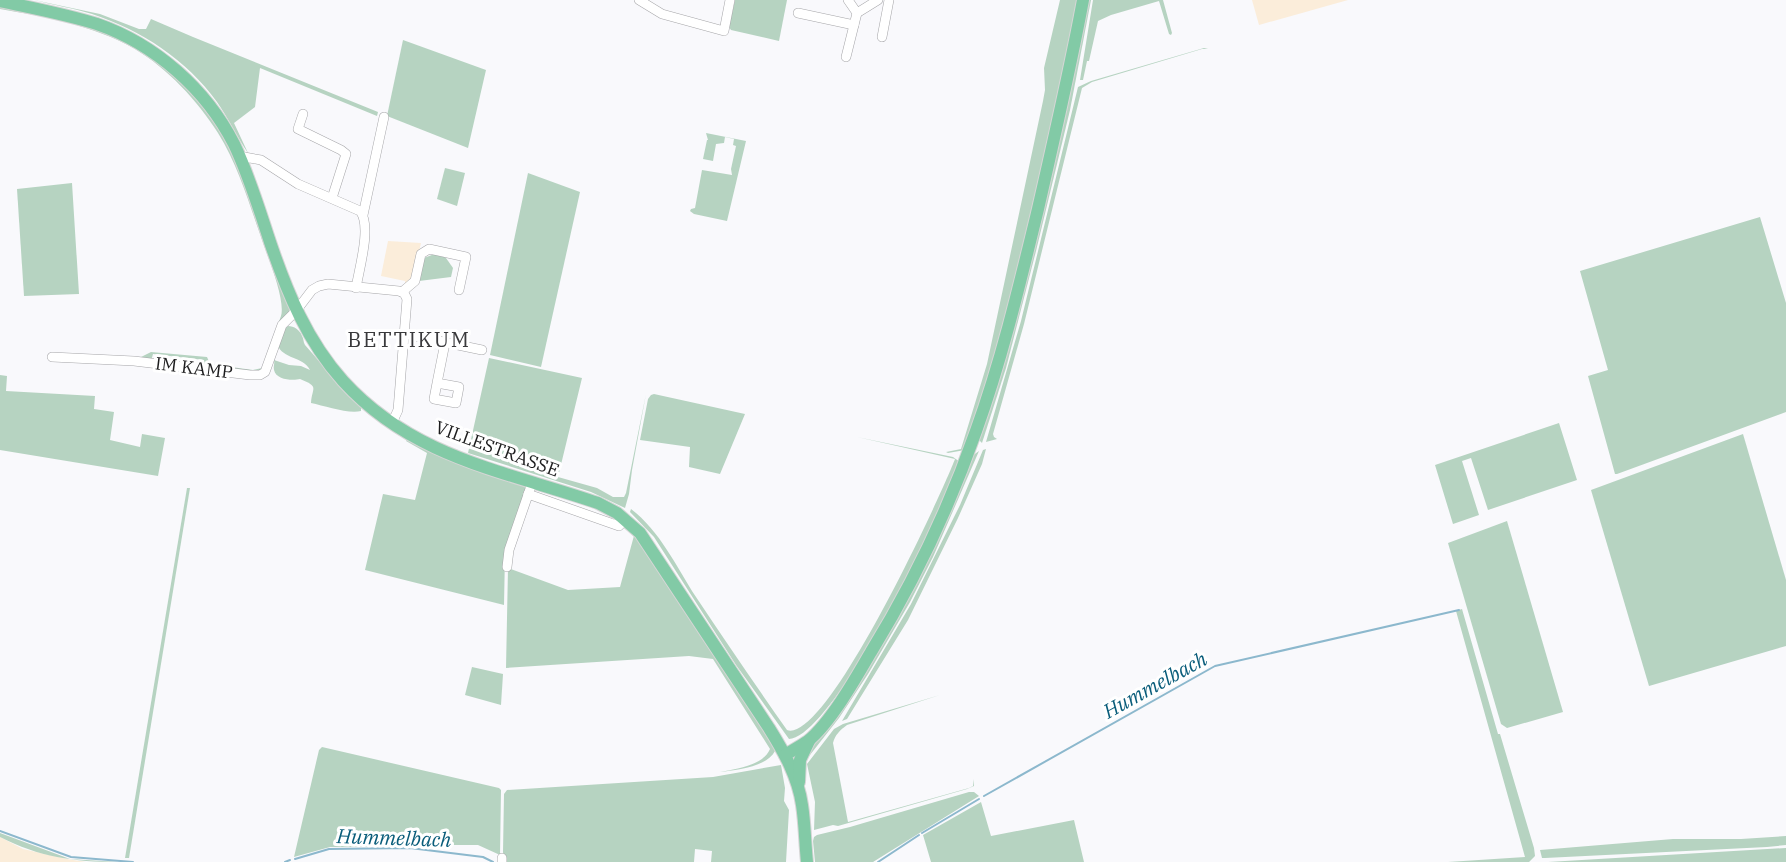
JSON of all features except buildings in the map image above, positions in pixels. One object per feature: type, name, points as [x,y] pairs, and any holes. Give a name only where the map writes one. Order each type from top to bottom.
[{"type":"main road","points":[[798,789],[800,760],[810,740],[847,690],[894,614],[935,532],[969,451],[996,372],[1027,256],[1054,141],[1083,0]]},
{"type":"main road","name":"VILLESTRASSE","points":[[4,1],[98,25],[126,37],[151,51],[178,71],[194,88],[219,120],[239,156],[296,311],[322,354],[344,382],[368,404],[422,442],[530,488],[598,503],[625,519],[640,533],[785,755],[802,805],[807,862]]},
{"type":"main road","points":[[785,755],[810,740]]},
{"type":"street","points":[[639,0],[662,14],[724,31],[730,0]]},
{"type":"street","points":[[848,0],[857,13]]},
{"type":"street","points":[[846,57],[857,13],[878,0]]},
{"type":"street","points":[[882,37],[889,0]]},
{"type":"street","points":[[798,13],[854,25]]},
{"type":"street","points":[[303,114],[298,129],[345,153],[332,198]]},
{"type":"street","points":[[384,117],[363,215],[365,234],[356,288],[402,292],[415,281],[423,251],[429,249],[466,257],[459,290]]},
{"type":"street","points":[[239,156],[261,159],[298,184],[356,208],[363,215]]},
{"type":"street","name":"IM KAMP","points":[[52,357],[134,360],[260,375],[268,368],[282,325],[310,293],[319,286],[331,284],[356,288]]},
{"type":"street","points":[[392,423],[398,410],[405,334],[407,299],[402,292]]},
{"type":"street","points":[[405,334],[482,350]]},
{"type":"street","points":[[437,383],[445,343]]},
{"type":"street","points":[[507,567],[509,550],[530,488]]},
{"type":"shaded area","points":[[1252,0],[1348,0],[1259,25]]},
{"type":"shaded area","points":[[388,241],[421,243],[412,282],[405,284],[405,281],[381,276]]},
{"type":"shaded area","points":[[0,837],[23,849],[86,862],[0,862]]},
{"type":"green space","points":[[34,0],[100,14],[139,29],[146,29],[151,19],[378,112],[377,116],[260,68],[255,107],[234,123],[248,153],[221,108],[205,87],[162,48],[110,21],[85,12]]},
{"type":"green space","points":[[735,0],[787,0],[779,41],[731,30],[729,27]]},
{"type":"green space","points":[[1060,0],[1078,0],[1046,155],[998,347],[965,450],[948,453],[946,452],[961,449],[987,364],[1043,101],[1044,68]]},
{"type":"green space","points":[[1087,0],[1091,0],[1070,110],[1006,368],[982,443],[979,440]]},
{"type":"green space","points":[[1093,0],[1163,0],[1172,33],[1169,34],[1159,1],[1098,21],[1089,61],[1087,61],[1083,80],[1080,80]]},
{"type":"green space","points":[[0,5],[21,12],[63,19],[108,33],[147,53],[198,97],[233,152],[290,306],[289,312],[279,326],[261,373],[203,367],[204,360],[153,354],[151,361],[141,357],[151,352],[207,357],[210,364],[253,370],[262,368],[281,316],[281,299],[278,288],[246,195],[231,157],[210,121],[170,76],[147,57],[127,45],[67,22],[0,9]]},
{"type":"green space","points":[[403,40],[486,70],[468,148],[387,116]]},
{"type":"green space","points":[[1204,48],[1208,49],[1092,82],[1082,88],[1024,324],[993,434],[997,439],[986,442],[1021,321],[1078,87],[1091,81]]},
{"type":"green space","points":[[706,133],[746,141],[727,221],[694,214],[690,211],[695,208],[702,170],[732,175],[731,169],[736,146],[733,145],[734,139],[725,137],[724,143],[716,144],[713,161],[703,159],[708,140]]},
{"type":"green space","points":[[445,168],[465,173],[457,206],[437,199]]},
{"type":"green space","points":[[528,173],[580,192],[541,367],[490,355]]},
{"type":"green space","points":[[72,183],[79,294],[24,296],[17,189]]},
{"type":"green space","points":[[1760,217],[1786,303],[1786,412],[1615,474],[1588,376],[1608,370],[1580,271]]},
{"type":"green space","points":[[437,253],[446,258],[453,268],[451,277],[419,281],[424,258]]},
{"type":"green space","points":[[288,326],[300,332],[305,345],[361,407],[361,411],[343,411],[311,403],[313,386],[300,379],[285,379],[275,373],[274,360],[310,370],[303,362],[284,353],[277,344],[284,329]]},
{"type":"green space","points":[[489,358],[582,378],[558,477],[597,488],[613,497],[624,497],[626,493],[646,394],[625,508],[591,492],[468,453]]},
{"type":"green space","points":[[0,375],[7,376],[6,391],[95,396],[94,409],[114,412],[110,440],[140,447],[142,434],[165,438],[158,476],[0,450]]},
{"type":"green space","points":[[654,394],[745,414],[720,474],[689,467],[690,447],[640,440],[648,399]]},
{"type":"green space","points":[[1559,423],[1577,480],[1488,510],[1471,458],[1462,461],[1479,515],[1453,524],[1435,465]]},
{"type":"green space","points":[[1743,434],[1786,580],[1786,646],[1649,686],[1591,490]]},
{"type":"green space","points":[[857,437],[953,457],[960,462],[913,567],[858,665],[820,716],[803,733],[789,739],[736,665],[654,537],[630,512],[631,509],[659,538],[696,597],[787,730],[805,724],[828,699],[854,661],[906,565],[955,459]]},
{"type":"green space","points":[[408,438],[444,458],[527,487],[505,554],[504,605],[365,570],[383,494],[415,500],[427,453],[406,441]]},
{"type":"green space","points":[[986,449],[982,464],[958,518],[908,620],[847,719],[842,721],[911,604],[960,505],[983,450]]},
{"type":"green space","points":[[979,451],[933,557],[910,602],[868,674],[839,718],[806,760],[807,752],[826,730],[972,456]]},
{"type":"green space","points":[[187,488],[190,488],[129,858],[125,858]]},
{"type":"green space","points":[[1507,521],[1563,712],[1507,728],[1501,724],[1448,543]]},
{"type":"green space","points":[[635,532],[773,745],[775,751],[765,761],[750,767],[720,772],[755,763],[770,749],[713,659],[689,656],[506,668],[508,568],[568,590],[620,587]]},
{"type":"green space","points":[[1462,609],[1534,848],[1535,856],[1529,862],[1448,862],[1525,857],[1456,611]]},
{"type":"green space","points":[[472,667],[503,674],[501,705],[465,695]]},
{"type":"green space","points":[[940,695],[847,725],[836,735],[833,743],[848,822],[969,788],[973,786],[974,779],[974,786],[967,789],[838,826],[833,825],[814,830],[815,802],[807,764],[834,729],[843,724]]},
{"type":"green space","points":[[322,747],[499,788],[501,790],[500,855],[478,845],[370,845],[369,847],[330,847],[294,857],[319,750]]},
{"type":"green space","points":[[781,765],[785,788],[784,801],[789,810],[786,862],[711,862],[712,851],[695,849],[694,862],[504,862],[504,794],[507,790],[713,777]]},
{"type":"green space","points":[[974,792],[979,796],[873,862],[815,862],[813,841],[817,835]]},
{"type":"green space","points":[[981,802],[991,836],[1074,820],[1084,862],[931,862],[923,835]]},
{"type":"green space","points":[[0,833],[69,859],[43,854],[0,837]]},
{"type":"green space","points":[[1786,836],[1786,845],[1767,847],[1545,858],[1542,858],[1540,850],[1673,839],[1741,839]]},
{"type":"green space","points":[[1786,848],[1786,862],[1548,862]]},
{"type":"waterway","name":"Hummelbach","points":[[984,796],[1215,666],[1459,610]]},
{"type":"waterway","name":"Hummelbach","points":[[922,833],[979,799]]},
{"type":"waterway","name":"Hummelbach","points":[[0,831],[71,857],[133,862]]},
{"type":"waterway","name":"Hummelbach","points":[[878,862],[919,835]]},
{"type":"waterway","name":"Hummelbach","points":[[295,859],[329,849],[410,848],[483,857],[493,862]]},
{"type":"waterway","name":"Hummelbach","points":[[285,862],[290,860]]},
{"type":"district","name":"BETTIKUM","points":[[409,340]]}]
